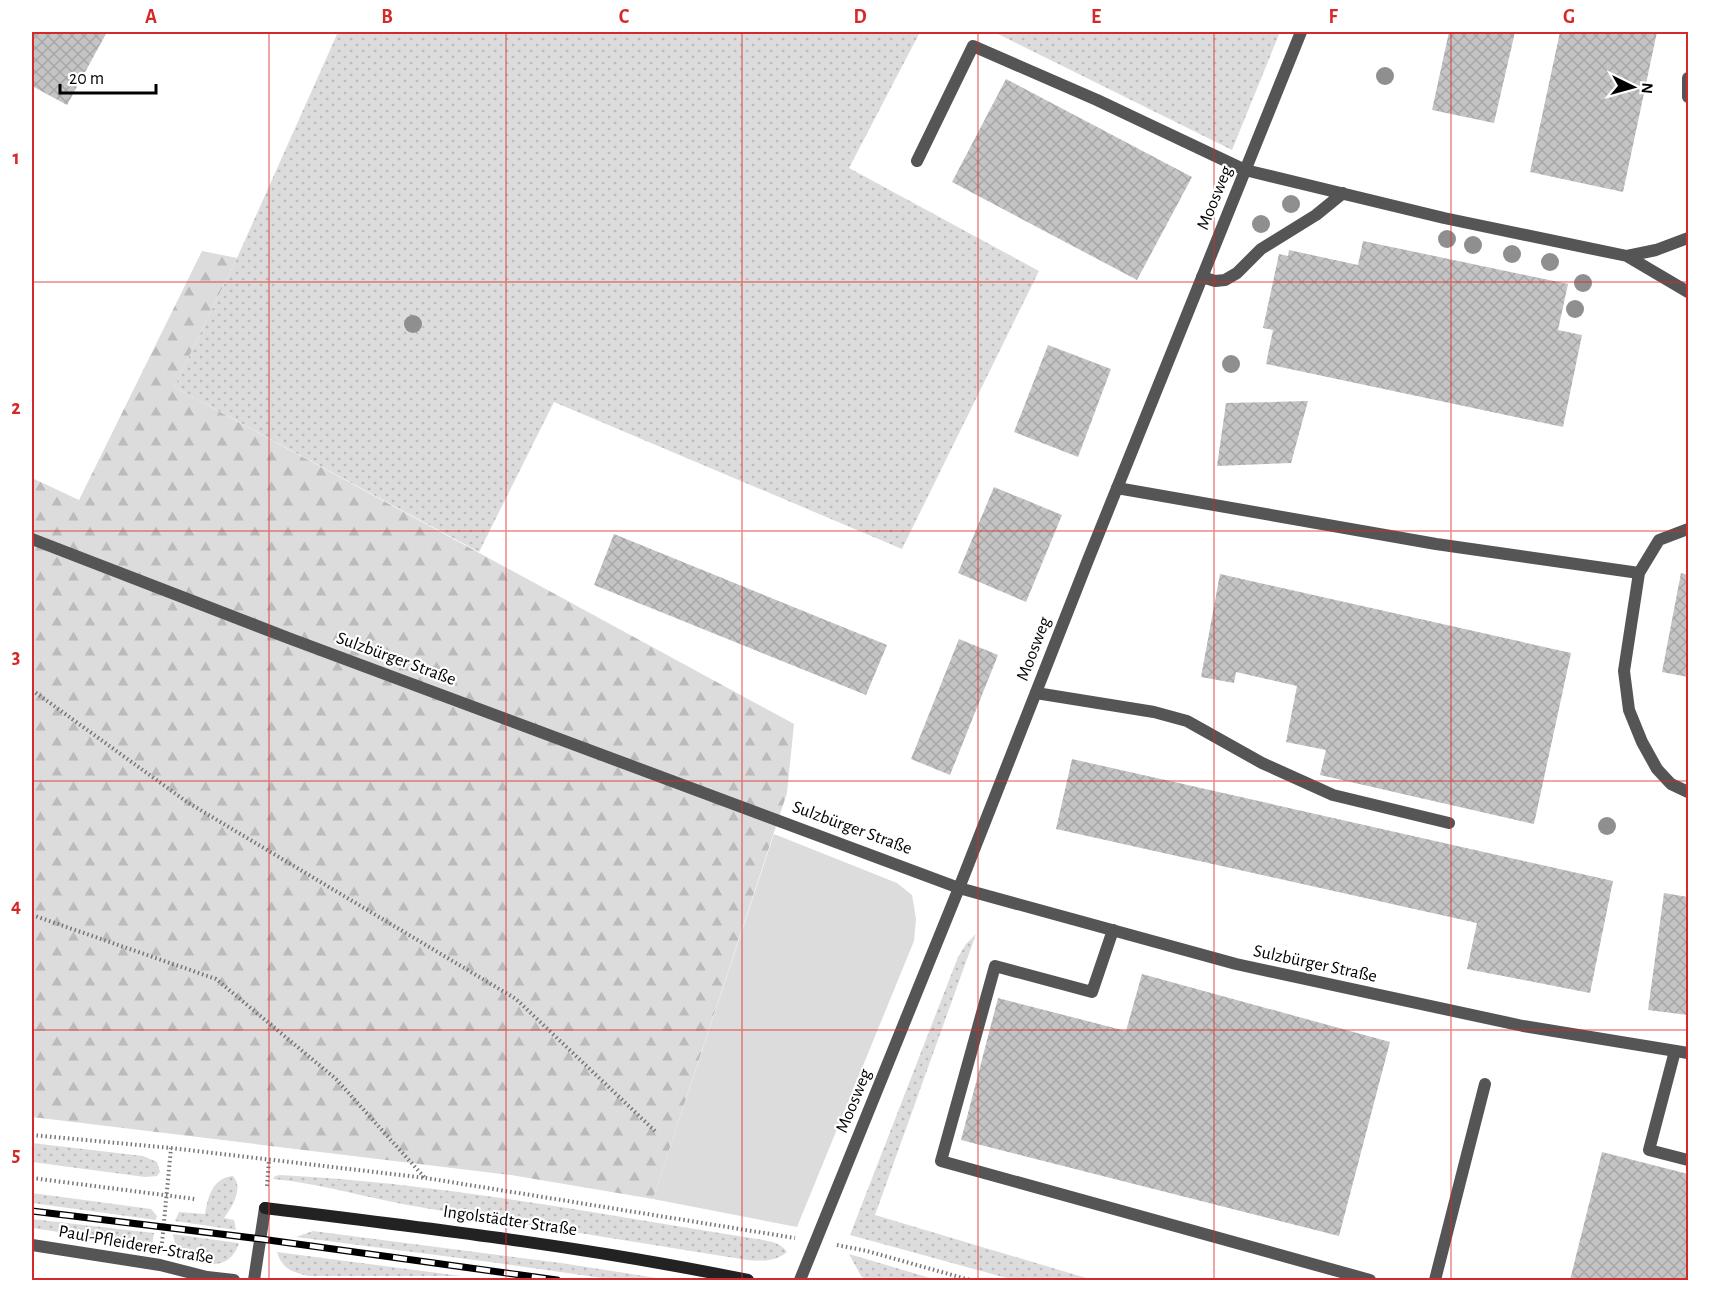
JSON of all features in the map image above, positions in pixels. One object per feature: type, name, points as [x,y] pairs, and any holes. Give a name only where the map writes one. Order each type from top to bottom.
[{"type":"street","name":"Moosweg","points":[[800,1281],[1301,32]]},
{"type":"street","points":[[917,161],[973,46],[1097,100],[1245,170],[1444,218],[1627,256],[1689,292]]},
{"type":"street","points":[[1689,78],[1689,98]]},
{"type":"street","points":[[1202,277],[1215,281],[1225,280],[1237,273],[1261,249],[1316,215],[1343,193]]},
{"type":"street","points":[[1627,256],[1656,250],[1689,238]]},
{"type":"street","points":[[1117,488],[1436,544],[1639,573]]},
{"type":"street","points":[[1689,529],[1659,540],[1639,573],[1623,671],[1629,710],[1642,742],[1657,769],[1671,784],[1689,792]]},
{"type":"street","name":"Sulzbürger Straße","points":[[32,539],[291,639],[959,888],[1236,964],[1523,1026],[1689,1053]]},
{"type":"street","points":[[1036,693],[1154,711],[1186,721],[1263,763],[1333,795],[1449,823]]},
{"type":"street","points":[[1113,930],[1092,992],[995,966],[941,1161],[1370,1281]]},
{"type":"street","points":[[1675,1051],[1649,1150],[1689,1160]]},
{"type":"street","points":[[1435,1281],[1485,1084]]},
{"type":"street","name":"Ingolstädter Straße","points":[[254,1281],[265,1208],[569,1248],[646,1260],[748,1281]]},
{"type":"street","name":"Paul-Pfleiderer-Straße","points":[[32,1245],[160,1265],[234,1281]]},
{"type":"path","points":[[32,690],[187,802],[516,999],[655,1131]]},
{"type":"path","points":[[32,915],[216,979],[336,1079],[426,1178]]},
{"type":"path","points":[[32,1135],[171,1148],[426,1178],[816,1241],[867,1251],[970,1281]]},
{"type":"path","points":[[160,1265],[171,1148]]},
{"type":"path","points":[[32,1179],[195,1199]]},
{"type":"green space","points":[[338,32],[920,32],[849,168],[1039,271],[902,549],[554,402],[479,552],[174,387],[237,258]]},
{"type":"green space","points":[[994,32],[1280,32],[1232,150]]},
{"type":"green space","points":[[202,251],[237,258],[174,387],[794,724],[787,793],[653,1199],[511,1175],[32,1117],[32,478],[79,500]]},
{"type":"green space","points":[[774,834],[897,883],[912,895],[916,919],[914,941],[797,1227],[653,1199]]},
{"type":"green space","points":[[976,934],[875,1215],[1093,1280],[1014,1280],[850,1235],[958,957]]},
{"type":"green space","points":[[32,1143],[143,1156],[157,1162],[160,1172],[157,1176],[145,1177],[32,1162]]},
{"type":"green space","points":[[280,1175],[460,1192],[765,1240],[777,1244],[787,1252],[763,1261],[747,1260],[425,1208],[273,1179]]},
{"type":"green space","points":[[233,1176],[237,1192],[224,1218],[234,1220],[236,1230],[175,1221],[179,1212],[205,1214],[212,1189],[220,1180]]},
{"type":"green space","points":[[32,1193],[151,1209],[157,1216],[156,1220],[32,1203]]},
{"type":"green space","points":[[32,1219],[154,1233],[152,1246],[32,1228]]},
{"type":"green space","points":[[313,1231],[561,1263],[670,1280],[616,1280],[296,1237]]},
{"type":"green space","points":[[173,1234],[239,1243],[228,1260],[220,1263],[202,1263],[176,1250]]},
{"type":"green space","points":[[277,1252],[461,1276],[308,1276],[288,1269]]},
{"type":"green space","points":[[849,1254],[937,1280],[867,1280],[861,1276]]},
{"type":"building","points":[[32,32],[107,32],[67,105],[32,86]]},
{"type":"building","points":[[1449,32],[1515,32],[1494,123],[1432,110]]},
{"type":"building","points":[[1560,32],[1657,32],[1623,192],[1530,172]]},
{"type":"building","points":[[1006,79],[1192,177],[1137,280],[952,182]]},
{"type":"building","points":[[1363,241],[1568,284],[1558,330],[1582,335],[1563,427],[1266,364],[1273,330],[1263,328],[1279,254],[1288,256],[1289,250],[1358,265]]},
{"type":"building","points":[[1048,345],[1111,369],[1078,457],[1014,432]]},
{"type":"building","points":[[1308,401],[1291,463],[1217,466],[1226,403]]},
{"type":"building","points":[[994,487],[1062,515],[1026,602],[958,573]]},
{"type":"building","points":[[614,534],[887,645],[866,695],[594,585]]},
{"type":"building","points":[[1681,573],[1688,575],[1688,677],[1662,672]]},
{"type":"building","points":[[1220,574],[1571,653],[1534,824],[1320,775],[1326,750],[1286,742],[1297,686],[1236,672],[1234,683],[1201,677]]},
{"type":"building","points":[[959,639],[998,655],[950,775],[911,759]]},
{"type":"building","points":[[1072,759],[1613,881],[1590,993],[1467,969],[1477,923],[1056,829]]},
{"type":"building","points":[[1664,893],[1688,897],[1688,1015],[1648,1010]]},
{"type":"building","points":[[1142,974],[1390,1042],[1339,1236],[961,1140],[998,998],[1126,1031]]},
{"type":"building","points":[[1602,1152],[1688,1174],[1688,1280],[1570,1280]]},
{"type":"railway","points":[[32,1211],[261,1239],[557,1280]]}]
